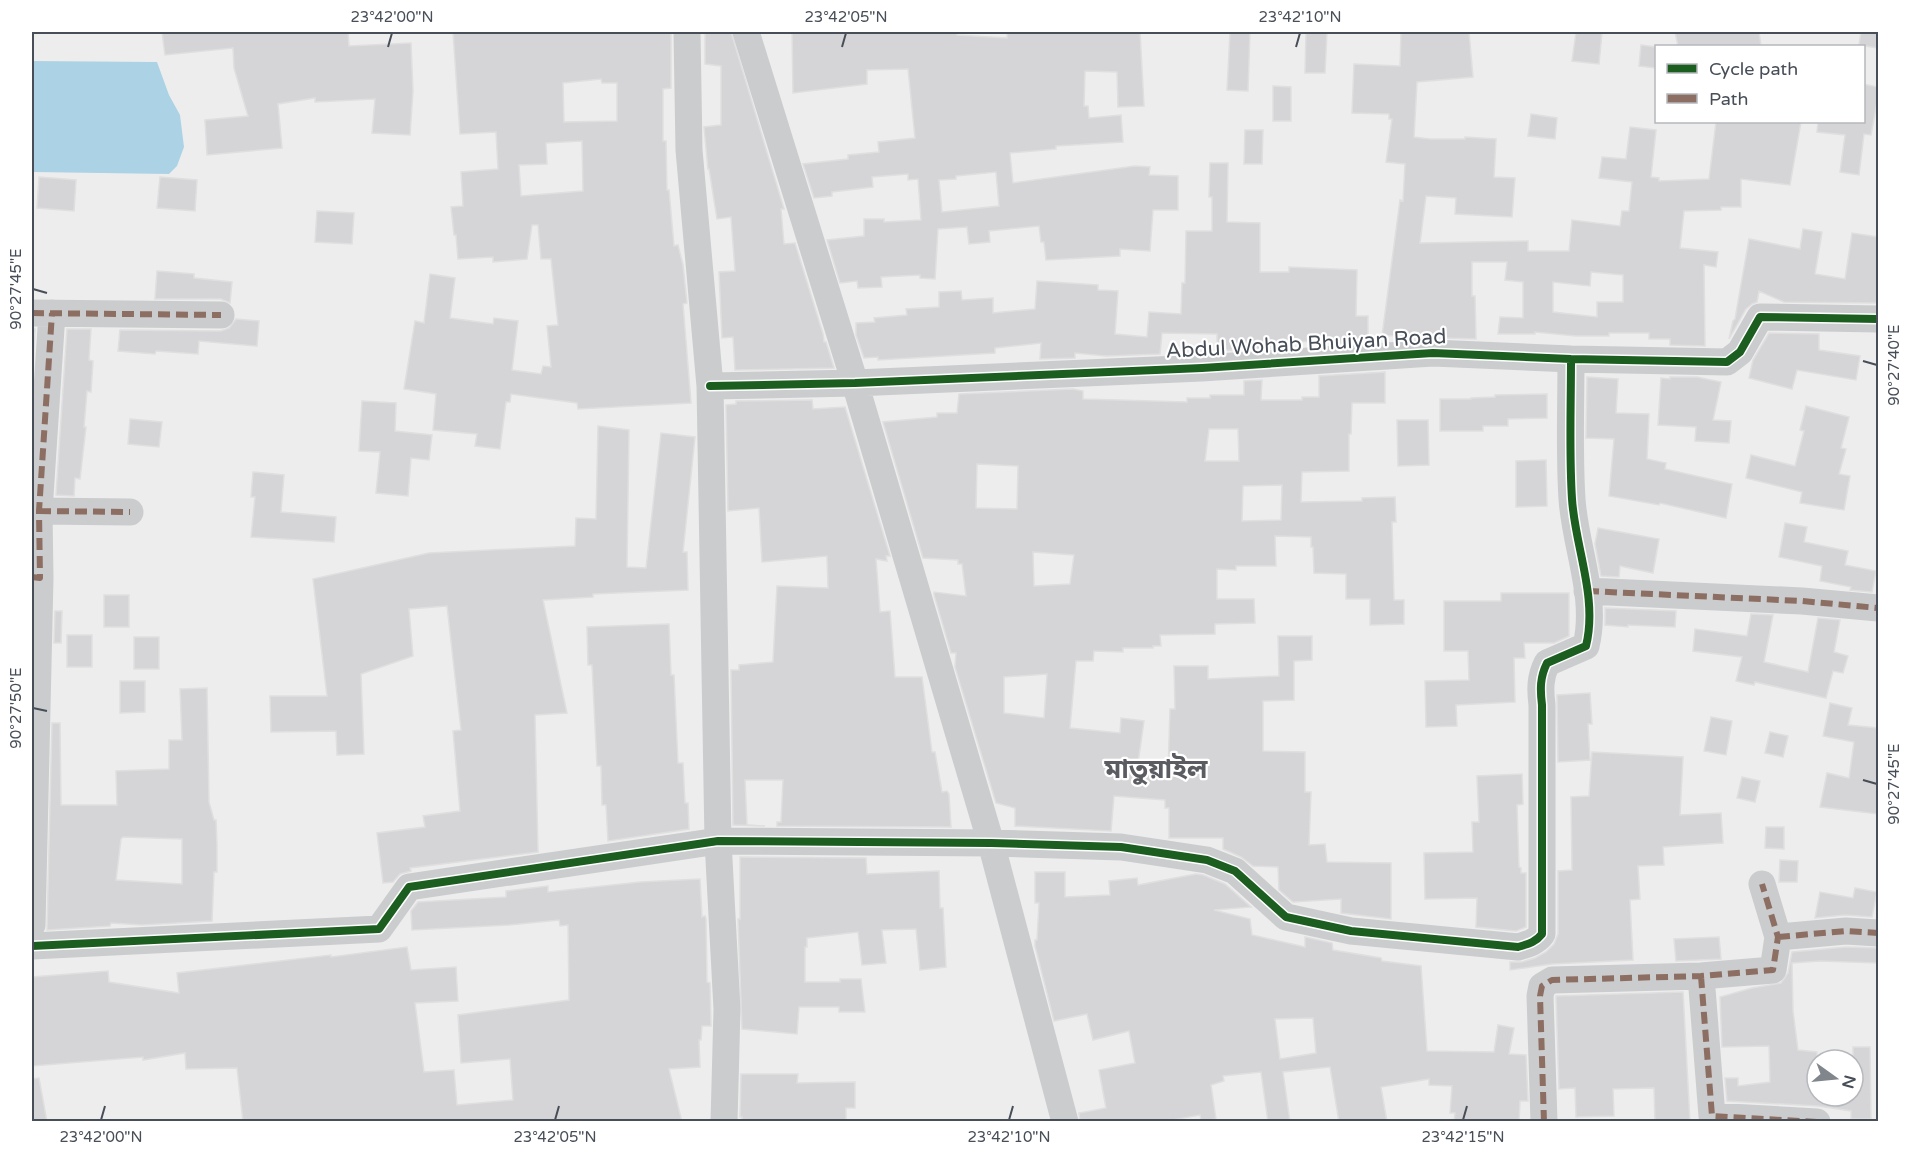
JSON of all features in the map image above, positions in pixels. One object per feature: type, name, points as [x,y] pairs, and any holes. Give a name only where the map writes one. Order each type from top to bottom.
[{"type":"street","points":[[687,32],[689,150],[710,386],[718,841],[727,1009],[724,1122]]},
{"type":"street","points":[[746,32],[855,383],[991,843],[1065,1122]]},
{"type":"street","points":[[32,925],[42,313],[221,315]]},
{"type":"street","name":"Abdul Wohab Bhuiyan Road","points":[[710,386],[855,383],[1202,368],[1433,353],[1571,360],[1727,362],[1740,352],[1760,316],[1878,319]]},
{"type":"street","points":[[32,946],[379,929],[409,888],[718,841],[991,843],[1121,847],[1207,860],[1235,871],[1286,917],[1351,931],[1518,947],[1530,943],[1542,934],[1542,705],[1540,684],[1542,673],[1547,663],[1586,645],[1590,628],[1587,591],[1572,500],[1571,360]]},
{"type":"street","points":[[39,511],[130,512]]},
{"type":"street","points":[[1587,591],[1802,601],[1878,608]]},
{"type":"street","points":[[1544,1122],[1540,996],[1542,986],[1552,980],[1701,976],[1773,970],[1778,937],[1762,884]]},
{"type":"street","points":[[1778,937],[1846,932],[1878,933]]},
{"type":"street","points":[[1701,976],[1712,1116],[1817,1122]]},
{"type":"water","points":[[32,61],[157,62],[169,95],[180,115],[184,147],[177,166],[169,174],[32,172]]},
{"type":"building","points":[[162,32],[348,32],[349,46],[411,43],[413,91],[410,135],[372,133],[375,99],[315,102],[315,98],[278,104],[282,148],[207,155],[205,120],[248,116],[234,68],[233,48],[165,55]]},
{"type":"building","points":[[453,32],[671,32],[671,88],[663,89],[663,141],[666,141],[667,190],[669,190],[674,246],[678,245],[683,265],[687,303],[683,304],[691,403],[578,409],[577,403],[511,394],[510,402],[506,402],[500,449],[475,446],[477,434],[433,430],[436,394],[404,389],[415,321],[424,323],[430,274],[455,278],[450,318],[493,324],[494,318],[518,321],[512,370],[541,374],[543,366],[551,367],[547,326],[558,325],[551,259],[541,259],[538,225],[532,225],[527,259],[493,262],[493,257],[458,259],[451,207],[463,206],[461,172],[498,169],[496,132],[460,134]],"holes":[[[601,79],[602,83],[617,83],[617,121],[564,122],[563,83]],[[582,141],[583,191],[521,196],[519,165],[547,164],[546,143]]]},
{"type":"building","points":[[705,32],[731,32],[784,209],[781,209],[784,244],[795,243],[824,342],[826,342],[834,368],[735,370],[733,337],[722,338],[719,272],[735,271],[731,217],[717,219],[708,169],[704,127],[721,125],[721,66],[705,64]]},
{"type":"building","points":[[792,32],[957,32],[957,35],[1007,38],[1007,32],[1140,32],[1144,106],[1118,107],[1117,72],[1085,71],[1084,106],[1088,106],[1089,118],[1121,115],[1123,142],[1056,146],[1056,149],[1010,153],[1013,183],[1135,166],[1150,167],[1149,175],[1178,176],[1178,210],[1153,210],[1150,251],[1120,249],[1120,256],[1046,260],[1039,226],[989,231],[990,242],[969,244],[967,227],[938,229],[935,279],[920,278],[920,275],[881,277],[882,287],[858,288],[857,281],[840,283],[827,240],[864,236],[864,219],[884,219],[884,222],[921,220],[918,179],[908,180],[908,174],[872,177],[873,187],[832,192],[832,196],[814,198],[803,164],[848,159],[848,155],[879,152],[878,142],[915,138],[908,69],[867,70],[867,84],[793,93]],"holes":[[[996,172],[999,206],[942,212],[939,180]]]},
{"type":"building","points":[[1230,32],[1250,32],[1248,91],[1227,90]]},
{"type":"building","points":[[1306,32],[1327,32],[1325,73],[1305,73]]},
{"type":"building","points":[[1401,32],[1469,32],[1473,77],[1417,82],[1414,137],[1496,139],[1494,177],[1515,178],[1512,217],[1455,214],[1456,198],[1426,196],[1420,243],[1528,241],[1528,251],[1569,251],[1572,220],[1620,226],[1622,211],[1629,211],[1632,182],[1599,178],[1602,157],[1626,159],[1630,127],[1656,130],[1651,177],[1659,178],[1659,181],[1709,179],[1716,123],[1801,123],[1790,185],[1741,179],[1741,207],[1684,211],[1680,248],[1718,252],[1716,267],[1704,265],[1705,346],[1670,345],[1670,339],[1649,339],[1649,333],[1609,333],[1609,336],[1535,332],[1535,334],[1498,334],[1500,317],[1523,318],[1523,282],[1505,280],[1507,262],[1472,262],[1476,339],[1446,338],[1446,334],[1382,336],[1400,200],[1403,201],[1405,164],[1386,162],[1392,119],[1389,119],[1389,114],[1352,113],[1354,64],[1400,66]],"holes":[[[1591,272],[1623,275],[1623,302],[1597,302],[1597,317],[1553,312],[1553,282],[1590,286]]]},
{"type":"building","points":[[1576,32],[1602,32],[1599,64],[1572,61]]},
{"type":"building","points":[[1675,32],[1759,32],[1761,45],[1678,45]]},
{"type":"building","points":[[1861,32],[1878,32],[1878,48],[1859,45]]},
{"type":"building","points":[[1641,45],[1655,47],[1655,68],[1639,66]]},
{"type":"building","points":[[1865,84],[1878,87],[1871,135],[1864,134],[1859,175],[1840,172],[1845,135],[1817,132],[1818,123],[1865,123]]},
{"type":"building","points":[[1273,86],[1291,87],[1291,121],[1273,121]]},
{"type":"building","points":[[1531,114],[1557,118],[1555,139],[1528,136]]},
{"type":"building","points":[[1245,130],[1263,130],[1262,164],[1244,164]]},
{"type":"building","points":[[1210,163],[1228,163],[1227,222],[1260,223],[1260,272],[1289,272],[1289,267],[1357,270],[1356,316],[1368,316],[1368,336],[1365,336],[1365,342],[1331,344],[1331,342],[1264,341],[1264,348],[1217,351],[1217,334],[1162,333],[1160,354],[1106,356],[1075,353],[1075,358],[1040,359],[1041,343],[995,348],[995,353],[878,360],[878,357],[864,358],[856,335],[856,323],[875,322],[874,318],[907,315],[906,309],[939,307],[939,292],[961,291],[962,300],[993,298],[993,313],[1035,309],[1037,281],[1098,285],[1098,290],[1118,291],[1115,334],[1147,337],[1149,312],[1181,314],[1182,283],[1185,283],[1186,231],[1212,231],[1212,197],[1209,197]]},
{"type":"building","points":[[39,177],[76,180],[74,211],[37,208]]},
{"type":"building","points":[[160,177],[197,180],[195,211],[157,208]]},
{"type":"building","points":[[317,211],[354,213],[352,244],[315,242]]},
{"type":"building","points":[[1803,229],[1822,232],[1815,274],[1845,279],[1852,233],[1878,237],[1878,303],[1784,302],[1759,291],[1757,302],[1746,309],[1729,339],[1735,319],[1749,239],[1800,249]]},
{"type":"building","points":[[157,271],[194,274],[194,278],[232,282],[230,303],[221,299],[155,299]]},
{"type":"building","points":[[236,319],[259,321],[257,346],[199,341],[198,354],[118,351],[120,330],[221,331],[229,328]]},
{"type":"building","points":[[32,329],[35,329],[32,385]]},
{"type":"building","points":[[67,329],[91,329],[89,360],[93,361],[91,392],[87,391],[84,427],[86,427],[80,479],[75,478],[74,496],[56,495]]},
{"type":"building","points":[[1769,333],[1819,334],[1819,350],[1860,356],[1856,380],[1797,370],[1792,389],[1749,378],[1753,360]]},
{"type":"building","points":[[1385,372],[1385,403],[1352,403],[1349,471],[1302,472],[1301,502],[1362,501],[1362,498],[1395,497],[1396,522],[1392,522],[1394,600],[1404,600],[1404,624],[1370,625],[1370,599],[1346,599],[1346,574],[1314,573],[1311,537],[1275,536],[1276,566],[1236,566],[1236,570],[1217,569],[1217,599],[1254,599],[1255,623],[1215,624],[1215,634],[1160,635],[1161,646],[1123,648],[1123,652],[1094,651],[1093,661],[1076,661],[1070,728],[1120,733],[1121,718],[1144,721],[1137,770],[1168,772],[1170,709],[1175,709],[1174,666],[1208,666],[1208,679],[1279,676],[1278,636],[1312,636],[1312,660],[1294,661],[1294,700],[1263,701],[1263,751],[1305,752],[1305,792],[1311,792],[1309,845],[1325,844],[1327,862],[1391,863],[1391,919],[1341,913],[1341,899],[1293,902],[1279,890],[1278,867],[1253,866],[1241,857],[1223,849],[1223,838],[1169,838],[1169,808],[1165,808],[1165,800],[1114,796],[1111,831],[1015,826],[1015,808],[996,803],[955,667],[956,653],[951,653],[934,595],[934,592],[966,596],[962,564],[958,564],[958,560],[923,558],[883,422],[937,417],[937,413],[957,413],[959,394],[1073,389],[1083,391],[1083,399],[1187,402],[1187,398],[1210,398],[1210,395],[1244,395],[1244,381],[1262,380],[1261,400],[1302,400],[1302,397],[1319,397],[1319,376]],"holes":[[[1209,429],[1238,429],[1239,461],[1205,461]],[[977,464],[1018,466],[1017,509],[976,508]],[[1282,485],[1281,520],[1242,521],[1243,486]],[[1033,552],[1074,555],[1070,584],[1034,586]],[[1047,674],[1044,718],[1004,713],[1004,677]]]},
{"type":"building","points":[[1587,377],[1618,379],[1616,413],[1649,414],[1647,459],[1666,463],[1665,469],[1732,484],[1726,518],[1660,503],[1659,505],[1609,496],[1614,439],[1586,438]]},
{"type":"building","points":[[1670,377],[1697,377],[1721,382],[1713,420],[1731,421],[1729,443],[1695,441],[1696,427],[1658,425],[1661,378],[1670,379]]},
{"type":"building","points":[[1547,394],[1547,418],[1508,419],[1508,426],[1483,426],[1483,431],[1440,431],[1440,399]]},
{"type":"building","points":[[812,400],[813,409],[845,407],[890,556],[886,556],[887,561],[876,559],[880,612],[890,611],[895,677],[922,677],[932,752],[935,752],[942,792],[947,791],[949,794],[951,827],[777,826],[777,822],[781,822],[783,780],[745,780],[747,825],[765,826],[733,825],[731,670],[739,670],[739,665],[773,662],[777,586],[828,588],[827,556],[762,562],[759,508],[728,511],[726,405],[736,404],[736,401]]},
{"type":"building","points":[[362,401],[396,403],[395,431],[432,435],[429,460],[411,458],[408,496],[376,493],[380,452],[359,451]]},
{"type":"building","points":[[1806,406],[1849,417],[1841,448],[1846,449],[1839,474],[1850,476],[1844,510],[1800,503],[1802,492],[1746,478],[1751,455],[1795,466],[1804,431],[1800,430]]},
{"type":"building","points":[[130,419],[162,422],[159,447],[128,444]]},
{"type":"building","points":[[1397,420],[1428,420],[1429,465],[1398,466]]},
{"type":"building","points":[[598,426],[629,430],[627,567],[646,568],[661,433],[695,437],[683,552],[687,552],[688,590],[593,594],[593,597],[543,600],[567,713],[535,715],[538,852],[410,868],[411,871],[400,874],[393,882],[383,883],[377,833],[425,827],[423,816],[460,811],[453,731],[461,730],[447,606],[409,609],[413,656],[361,674],[364,754],[337,755],[336,731],[271,732],[270,696],[327,696],[313,579],[429,553],[575,546],[576,518],[596,519]]},
{"type":"building","points":[[1546,460],[1547,506],[1516,507],[1516,461]]},
{"type":"building","points":[[253,472],[284,475],[281,512],[336,517],[334,542],[251,537],[255,497],[251,497]]},
{"type":"building","points":[[1785,523],[1807,527],[1804,542],[1848,551],[1845,565],[1876,571],[1872,592],[1850,590],[1851,587],[1820,581],[1822,566],[1779,557]]},
{"type":"building","points":[[1598,528],[1659,539],[1653,573],[1620,566],[1619,577],[1601,576],[1595,544]]},
{"type":"building","points":[[1501,593],[1569,593],[1569,636],[1554,643],[1524,643],[1525,658],[1514,658],[1515,702],[1456,705],[1457,726],[1426,727],[1425,681],[1469,680],[1468,651],[1444,651],[1444,601],[1501,601]]},
{"type":"building","points":[[104,595],[129,595],[129,627],[104,627]]},
{"type":"building","points":[[1605,608],[1676,611],[1675,627],[1605,625]]},
{"type":"building","points":[[55,611],[62,611],[61,643],[54,643]]},
{"type":"building","points":[[1751,614],[1773,615],[1764,662],[1808,672],[1818,618],[1840,620],[1834,652],[1848,656],[1843,673],[1833,671],[1826,698],[1755,682],[1754,685],[1736,681],[1742,657],[1693,651],[1695,629],[1747,636]]},
{"type":"building","points":[[669,624],[678,763],[683,763],[689,829],[608,841],[606,805],[602,805],[601,766],[597,766],[592,665],[588,665],[587,627]]},
{"type":"building","points":[[67,635],[92,635],[92,667],[67,667]]},
{"type":"building","points":[[134,637],[159,637],[159,669],[134,669]]},
{"type":"building","points":[[120,681],[145,681],[145,712],[120,713]]},
{"type":"building","points":[[207,688],[209,802],[214,820],[216,820],[217,846],[212,921],[142,925],[111,923],[110,926],[47,930],[52,723],[60,723],[61,805],[117,805],[116,771],[169,769],[169,740],[182,740],[180,689]],"holes":[[[123,837],[182,839],[182,884],[116,880]]]},
{"type":"building","points":[[1590,693],[1592,724],[1588,724],[1590,760],[1558,762],[1557,695]]},
{"type":"building","points":[[1830,703],[1852,708],[1848,725],[1878,728],[1878,814],[1820,807],[1827,773],[1849,778],[1854,742],[1823,736]]},
{"type":"building","points":[[1711,717],[1732,721],[1726,755],[1704,751]]},
{"type":"building","points":[[1770,732],[1788,736],[1783,757],[1765,753]]},
{"type":"building","points":[[1592,752],[1683,757],[1680,815],[1721,813],[1723,843],[1663,847],[1664,865],[1638,866],[1640,899],[1630,900],[1633,960],[1552,964],[1510,970],[1510,962],[1522,962],[1546,952],[1554,944],[1558,934],[1558,871],[1572,870],[1571,797],[1589,796]]},
{"type":"building","points":[[1522,774],[1523,804],[1517,805],[1519,867],[1521,873],[1526,873],[1526,927],[1516,931],[1476,927],[1477,898],[1425,899],[1424,853],[1473,852],[1472,822],[1479,822],[1477,776]]},
{"type":"building","points":[[1742,777],[1760,781],[1755,802],[1737,798]]},
{"type":"building","points":[[1766,827],[1784,827],[1784,849],[1765,848]]},
{"type":"building","points":[[740,857],[866,858],[867,874],[939,871],[946,967],[920,970],[916,929],[882,930],[886,963],[862,965],[858,932],[807,938],[805,982],[840,982],[840,979],[861,979],[865,1012],[839,1012],[839,1007],[799,1007],[797,1034],[742,1029],[738,919],[740,919]]},
{"type":"building","points":[[1780,860],[1798,861],[1797,882],[1779,882]]},
{"type":"building","points":[[1035,872],[1065,872],[1065,897],[1110,895],[1109,881],[1137,878],[1138,885],[1196,874],[1203,875],[1225,884],[1251,907],[1214,910],[1250,919],[1252,935],[1305,947],[1305,937],[1332,943],[1333,950],[1381,958],[1382,961],[1421,966],[1427,1051],[1494,1052],[1498,1025],[1514,1028],[1509,1054],[1526,1055],[1528,1101],[1520,1101],[1519,1122],[1454,1122],[1455,1113],[1450,1113],[1452,1086],[1429,1085],[1429,1079],[1381,1087],[1387,1122],[1339,1122],[1330,1067],[1283,1072],[1290,1122],[1268,1122],[1261,1072],[1223,1076],[1224,1081],[1211,1085],[1216,1119],[1201,1121],[1200,1115],[1161,1122],[1080,1122],[1079,1113],[1106,1108],[1099,1070],[1135,1063],[1129,1031],[1093,1040],[1087,1014],[1054,1021],[1035,946],[1039,903],[1035,903]],"holes":[[[1313,1018],[1316,1053],[1280,1059],[1275,1019]]]},
{"type":"building","points":[[700,879],[702,917],[705,916],[706,919],[707,982],[710,983],[711,1026],[702,1026],[701,1040],[699,1040],[700,1067],[669,1069],[682,1122],[243,1122],[237,1068],[186,1069],[185,1053],[143,1060],[143,1057],[32,1066],[32,977],[108,971],[109,982],[179,993],[177,973],[407,947],[411,970],[456,967],[458,1001],[415,1003],[424,1072],[454,1070],[457,1105],[513,1100],[510,1059],[461,1063],[458,1015],[569,1000],[568,925],[560,926],[559,920],[412,930],[411,911],[418,902],[506,897],[506,891],[548,886],[548,892],[640,882]]},
{"type":"building","points":[[1855,888],[1877,892],[1872,917],[1845,915],[1815,918],[1820,892],[1853,898]]},
{"type":"building","points":[[1719,937],[1721,959],[1676,961],[1674,939]]},
{"type":"building","points":[[1846,947],[1878,948],[1878,963],[1820,961],[1792,963],[1793,1011],[1798,1050],[1805,1051],[1805,1105],[1727,1101],[1725,1078],[1738,1078],[1738,1086],[1770,1082],[1769,1046],[1722,1047],[1720,997],[1781,983],[1788,973],[1792,952]]},
{"type":"building","points":[[1683,992],[1690,1122],[1655,1122],[1654,1088],[1613,1089],[1614,1116],[1576,1117],[1575,1088],[1559,1089],[1556,996]]},
{"type":"building","points":[[1853,1047],[1870,1047],[1871,1119],[1851,1119],[1851,1111],[1831,1108],[1865,1108],[1865,1048]]},
{"type":"building","points":[[741,1074],[798,1074],[797,1083],[855,1082],[855,1108],[846,1108],[846,1122],[742,1122],[742,1117],[740,1117]]},
{"type":"building","points":[[39,1078],[47,1122],[32,1122],[32,1079]]},
{"type":"marked path","points":[[32,313],[221,315]]},
{"type":"marked path","points":[[32,577],[40,578],[39,511],[52,313]]},
{"type":"marked path","points":[[39,511],[130,512]]},
{"type":"marked path","points":[[1587,591],[1802,601],[1878,608]]},
{"type":"marked path","points":[[1544,1122],[1540,996],[1542,986],[1552,980],[1701,976],[1773,970],[1778,937],[1762,884]]},
{"type":"marked path","points":[[1778,937],[1846,931],[1878,933]]},
{"type":"marked path","points":[[1701,976],[1712,1116],[1817,1122]]},
{"type":"cycle path","points":[[710,386],[855,383],[1202,368],[1433,353],[1727,362],[1740,352],[1760,317],[1878,319]]},
{"type":"cycle path","points":[[32,946],[379,929],[409,887],[718,841],[991,843],[1121,847],[1207,860],[1235,871],[1286,917],[1351,931],[1518,947],[1528,944],[1542,934],[1542,678],[1547,663],[1586,646],[1589,628],[1588,591],[1572,499],[1571,359]]},
{"type":"district","name":"মাতুয়াইল","points":[[1156,769]]}]
